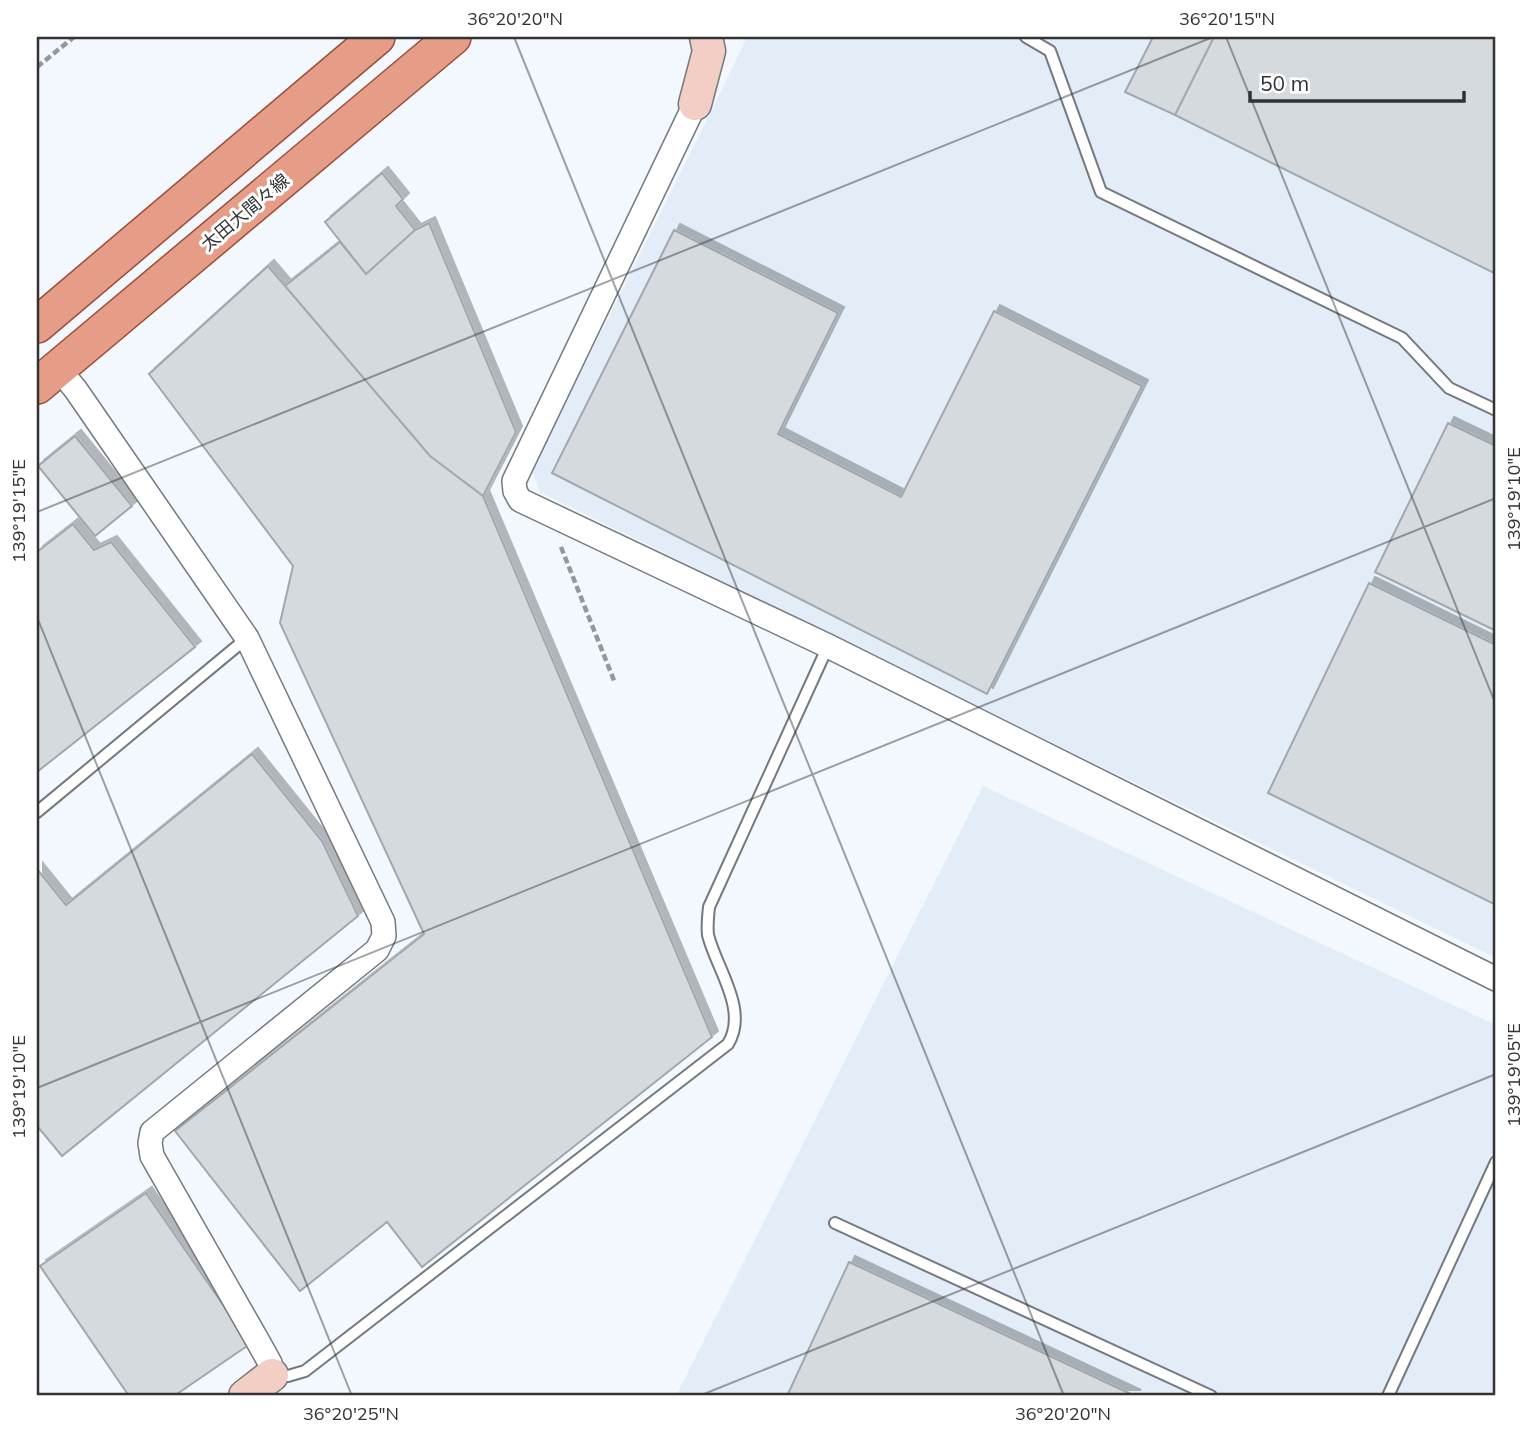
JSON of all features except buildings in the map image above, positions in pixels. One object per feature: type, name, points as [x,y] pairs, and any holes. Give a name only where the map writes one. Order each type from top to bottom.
[{"type":"main road","points":[[37,324],[377,37]]},
{"type":"main road","name":"太田大間々線","points":[[48,377],[453,37]]},
{"type":"street","points":[[706,37],[709,51],[695,104],[514,481],[520,500],[828,646],[1496,979]]},
{"type":"street","points":[[48,377],[76,390],[247,638],[383,922],[384,936],[377,950],[152,1132],[152,1156],[270,1363],[272,1375],[245,1396]]},
{"type":"lane","points":[[1026,37],[1050,51],[1101,192],[1402,338],[1449,388],[1496,410]]},
{"type":"lane","points":[[37,812],[247,638]]},
{"type":"lane","points":[[272,1375],[288,1376],[305,1371],[728,1044],[734,1035],[734,1011],[708,933],[709,907],[828,646]]},
{"type":"lane","points":[[1388,1396],[1496,1162]]},
{"type":"lane","points":[[835,1223],[1211,1396]]},
{"type":"path","points":[[37,67],[74,37]]},
{"type":"path","points":[[553,515],[557,536],[615,683]]},
{"type":"shaded area","points":[[747,37],[1496,37],[1496,958],[540,492],[532,471]]},
{"type":"shaded area","points":[[983,786],[1496,1025],[1496,1396],[676,1396]]}]
